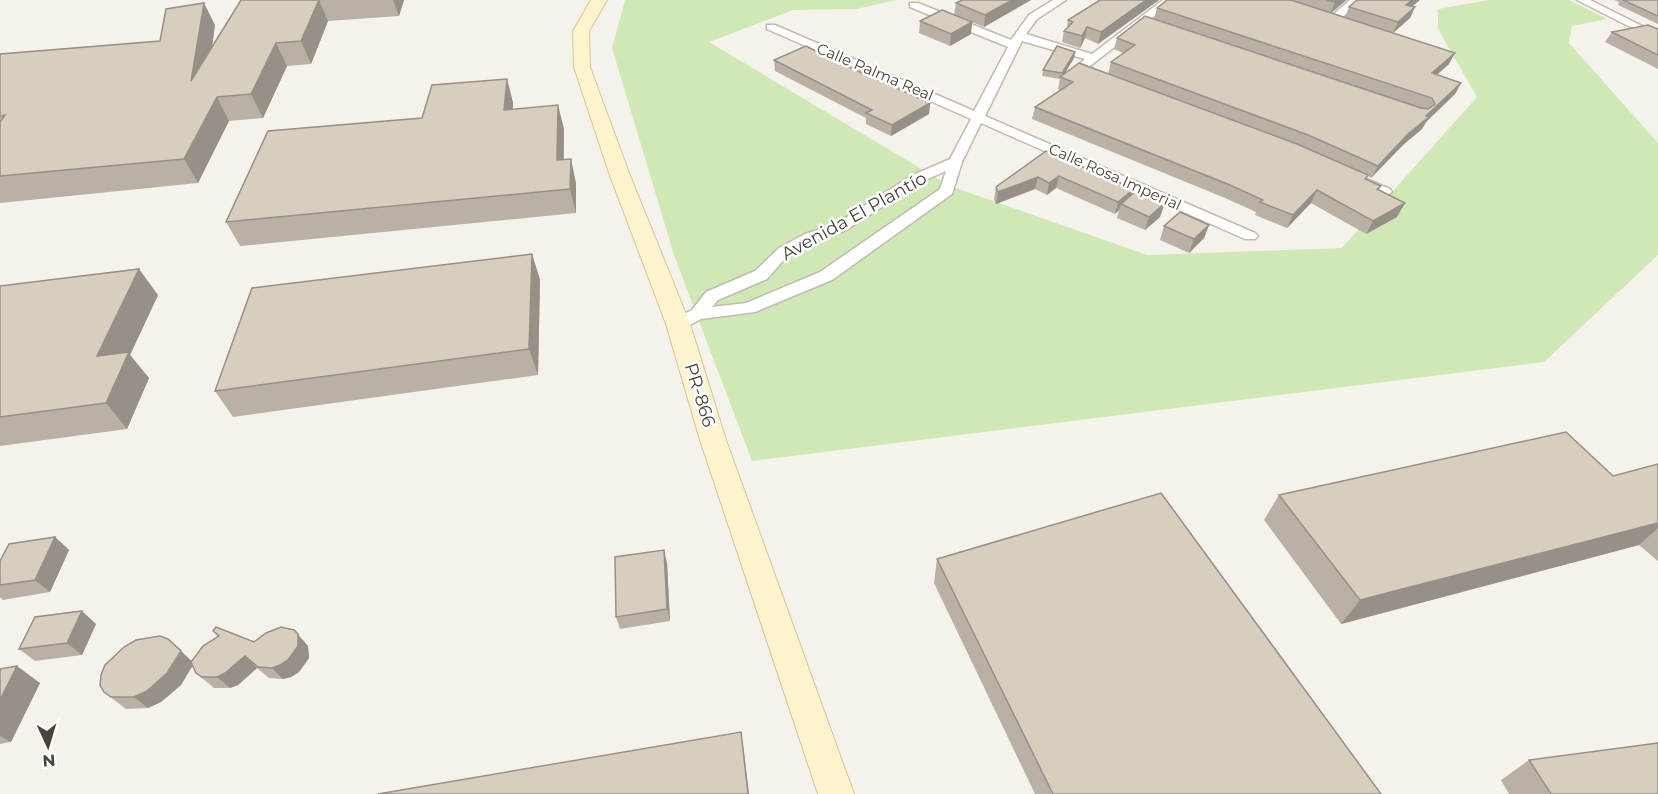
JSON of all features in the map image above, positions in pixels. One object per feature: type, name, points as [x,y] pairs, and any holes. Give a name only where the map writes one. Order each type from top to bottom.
[{"type":"street","name":"PR-866","points":[[599,0],[580,31],[582,67],[619,173],[688,319],[713,440],[836,794]]},
{"type":"street","points":[[930,0],[914,5],[1017,41],[1091,57]]},
{"type":"street","name":"Avenida El Plantío","points":[[688,319],[749,308],[826,276],[947,191],[955,162],[1017,41],[1033,17],[1060,0]]},
{"type":"street","points":[[1112,82],[1090,74],[1083,66],[1091,57],[1145,23],[1170,0]]},
{"type":"street","points":[[1334,21],[1357,0]]},
{"type":"street","points":[[1582,0],[1658,38]]},
{"type":"street","name":"Calle Palma Real","points":[[771,27],[980,117]]},
{"type":"street","name":"Calle Rosa Imperial","points":[[980,117],[1250,237]]},
{"type":"street","name":"Avenida El Plantío","points":[[688,319],[712,296],[761,275],[784,251],[810,237],[841,227],[916,179],[955,162]]},
{"type":"street","points":[[1346,174],[1385,192]]},
{"type":"street","points":[[841,227],[868,245]]},
{"type":"street","points":[[761,275],[784,294]]},
{"type":"green space","points":[[625,0],[897,0],[856,9],[793,10],[709,42],[950,186],[1147,255],[1342,248],[1477,97],[1438,29],[1438,9],[1489,0],[1569,0],[1607,19],[1572,26],[1569,43],[1658,143],[1658,255],[1544,362],[752,461],[674,255],[612,48]]},
{"type":"building","points":[[241,0],[319,0],[301,41],[276,43],[251,94],[217,97],[184,159],[0,176],[0,122],[5,115],[0,116],[0,54],[160,41],[166,9],[204,3],[191,81]]},
{"type":"building","points":[[962,0],[1012,0],[985,15],[956,3]]},
{"type":"building","points":[[1100,0],[1146,0],[1101,32],[1087,27],[1082,36],[1064,31],[1073,22],[1068,20]]},
{"type":"building","points":[[1167,0],[1291,0],[1455,53],[1432,73],[1461,83],[1378,166],[1308,135],[1111,62],[1135,45],[1117,38],[1145,16],[1421,108],[1428,109],[1435,104],[1432,98],[1157,8]]},
{"type":"building","points":[[1357,0],[1412,0],[1406,5],[1415,7],[1398,22],[1349,7]]},
{"type":"building","points":[[1623,0],[1658,0],[1658,16]]},
{"type":"building","points":[[942,10],[972,22],[951,34],[920,21]]},
{"type":"building","points":[[1648,25],[1658,29],[1658,55],[1612,32]]},
{"type":"building","points":[[806,46],[930,103],[892,125],[866,113],[872,110],[774,60]]},
{"type":"building","points":[[1057,46],[1075,52],[1062,73],[1043,70]]},
{"type":"building","points":[[1079,63],[1297,144],[1368,175],[1365,179],[1381,186],[1377,189],[1405,203],[1373,221],[1317,190],[1293,215],[1260,202],[1263,200],[1230,185],[1035,107],[1073,82],[1060,77]]},
{"type":"building","points":[[507,79],[504,110],[558,105],[557,160],[571,159],[570,189],[226,222],[268,131],[422,118],[432,85]]},
{"type":"building","points":[[1046,151],[1134,189],[1118,202],[1059,176],[1049,183],[1038,177],[998,192],[996,187]]},
{"type":"building","points":[[1136,191],[1165,203],[1149,217],[1121,204]]},
{"type":"building","points":[[1180,212],[1209,225],[1194,239],[1164,226]]},
{"type":"building","points":[[532,254],[529,349],[215,391],[252,288]]},
{"type":"building","points":[[139,269],[97,356],[129,352],[106,403],[0,417],[0,286]]},
{"type":"building","points":[[1566,432],[1613,476],[1658,464],[1658,523],[1360,600],[1279,495]]},
{"type":"building","points":[[1161,493],[1381,794],[1053,794],[937,559]]},
{"type":"building","points":[[55,537],[35,580],[0,585],[0,561],[9,544]]},
{"type":"building","points":[[664,550],[667,609],[616,617],[615,557]]},
{"type":"building","points":[[82,611],[67,643],[19,649],[35,617]]},
{"type":"building","points":[[216,627],[254,642],[266,633],[281,627],[294,630],[298,634],[298,646],[288,660],[272,668],[258,667],[245,656],[217,677],[202,677],[196,673],[191,662],[203,646],[219,636],[213,631]]},
{"type":"building","points":[[160,636],[168,639],[181,651],[167,673],[147,691],[134,697],[111,697],[104,692],[100,685],[105,665],[124,647],[136,640]]},
{"type":"building","points":[[17,666],[0,700],[0,669]]},
{"type":"building","points":[[741,732],[748,794],[378,794]]},
{"type":"building","points":[[1658,743],[1658,794],[1551,794],[1529,760]]}]
